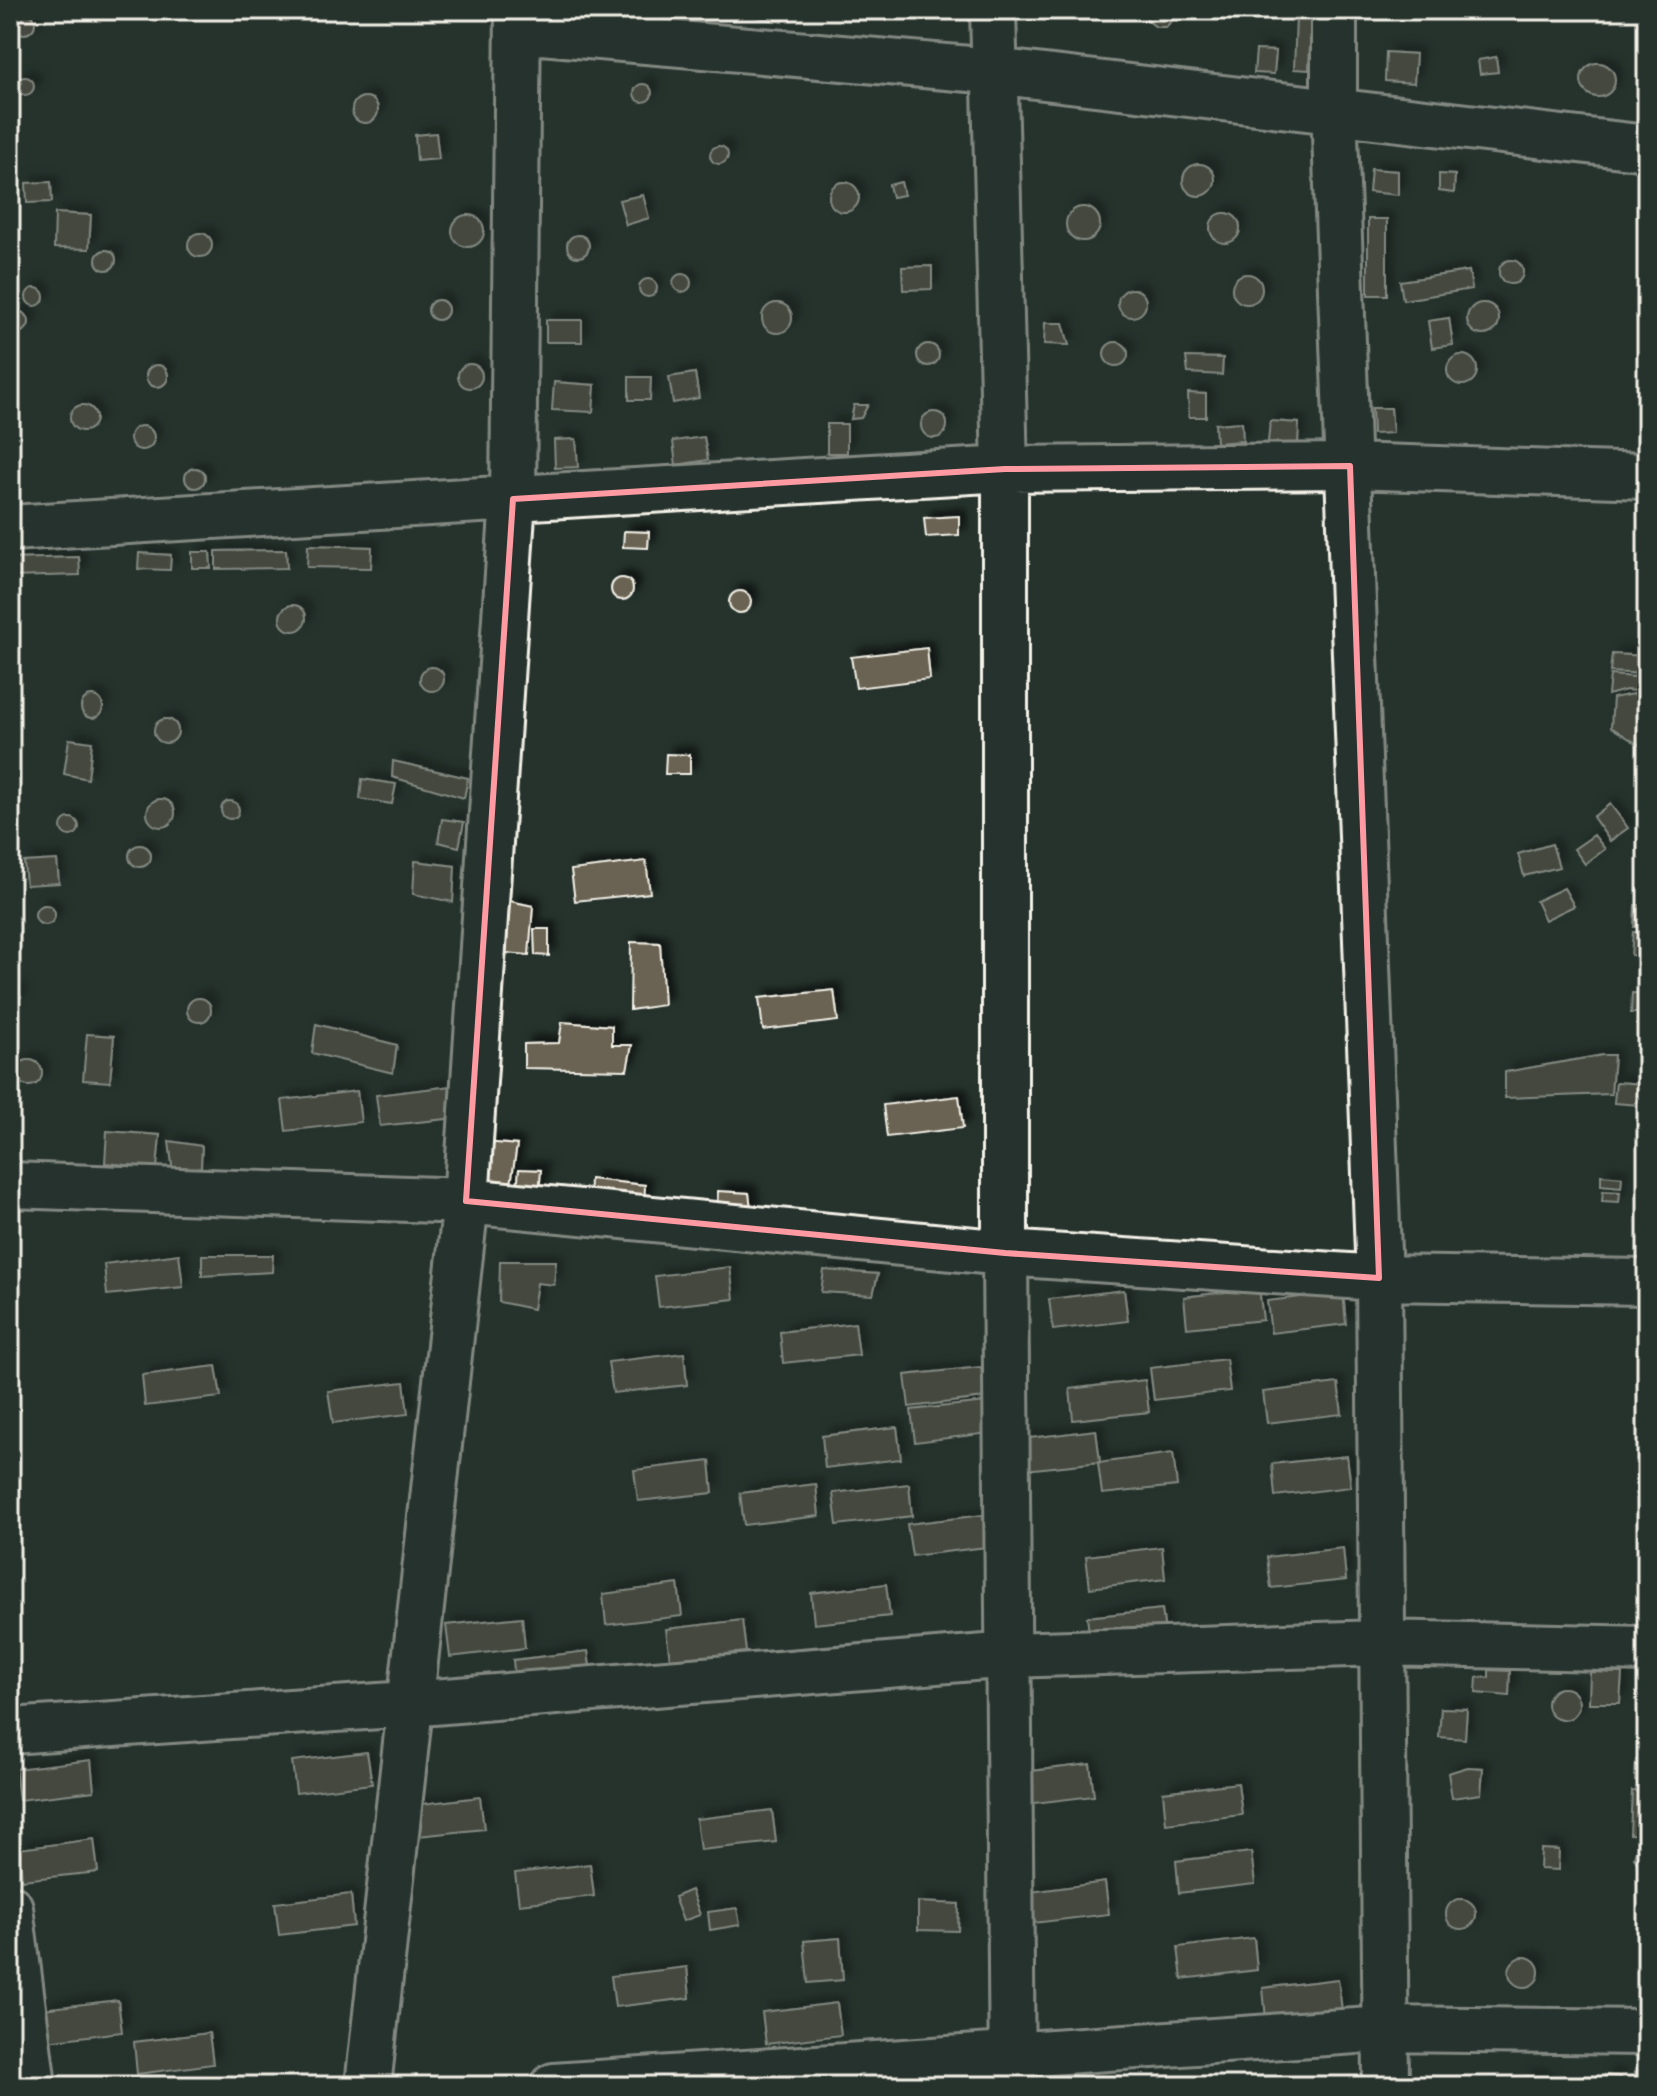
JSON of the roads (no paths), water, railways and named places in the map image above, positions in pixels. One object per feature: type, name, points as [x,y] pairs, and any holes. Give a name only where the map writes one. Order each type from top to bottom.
[{"type":"street","points":[[993,10],[1005,469],[1005,1253],[1012,2072]]},
{"type":"street","points":[[1334,10],[1334,108],[1379,1278],[1386,2086]]},
{"type":"street","points":[[368,2086],[466,1201],[513,499],[518,20],[1334,108],[1647,148]]},
{"type":"street","points":[[10,528],[1005,469],[1350,466],[1647,476]]},
{"type":"street","points":[[10,1185],[466,1201],[1005,1253],[1379,1278],[1647,1282]]},
{"type":"street","points":[[10,1731],[409,1704],[1010,1655],[1381,1643],[1647,1649]]},
{"type":"street","points":[[10,1908],[33,2086]]},
{"type":"street","points":[[554,2086],[1012,2072],[1386,2029],[1647,2032]]}]
